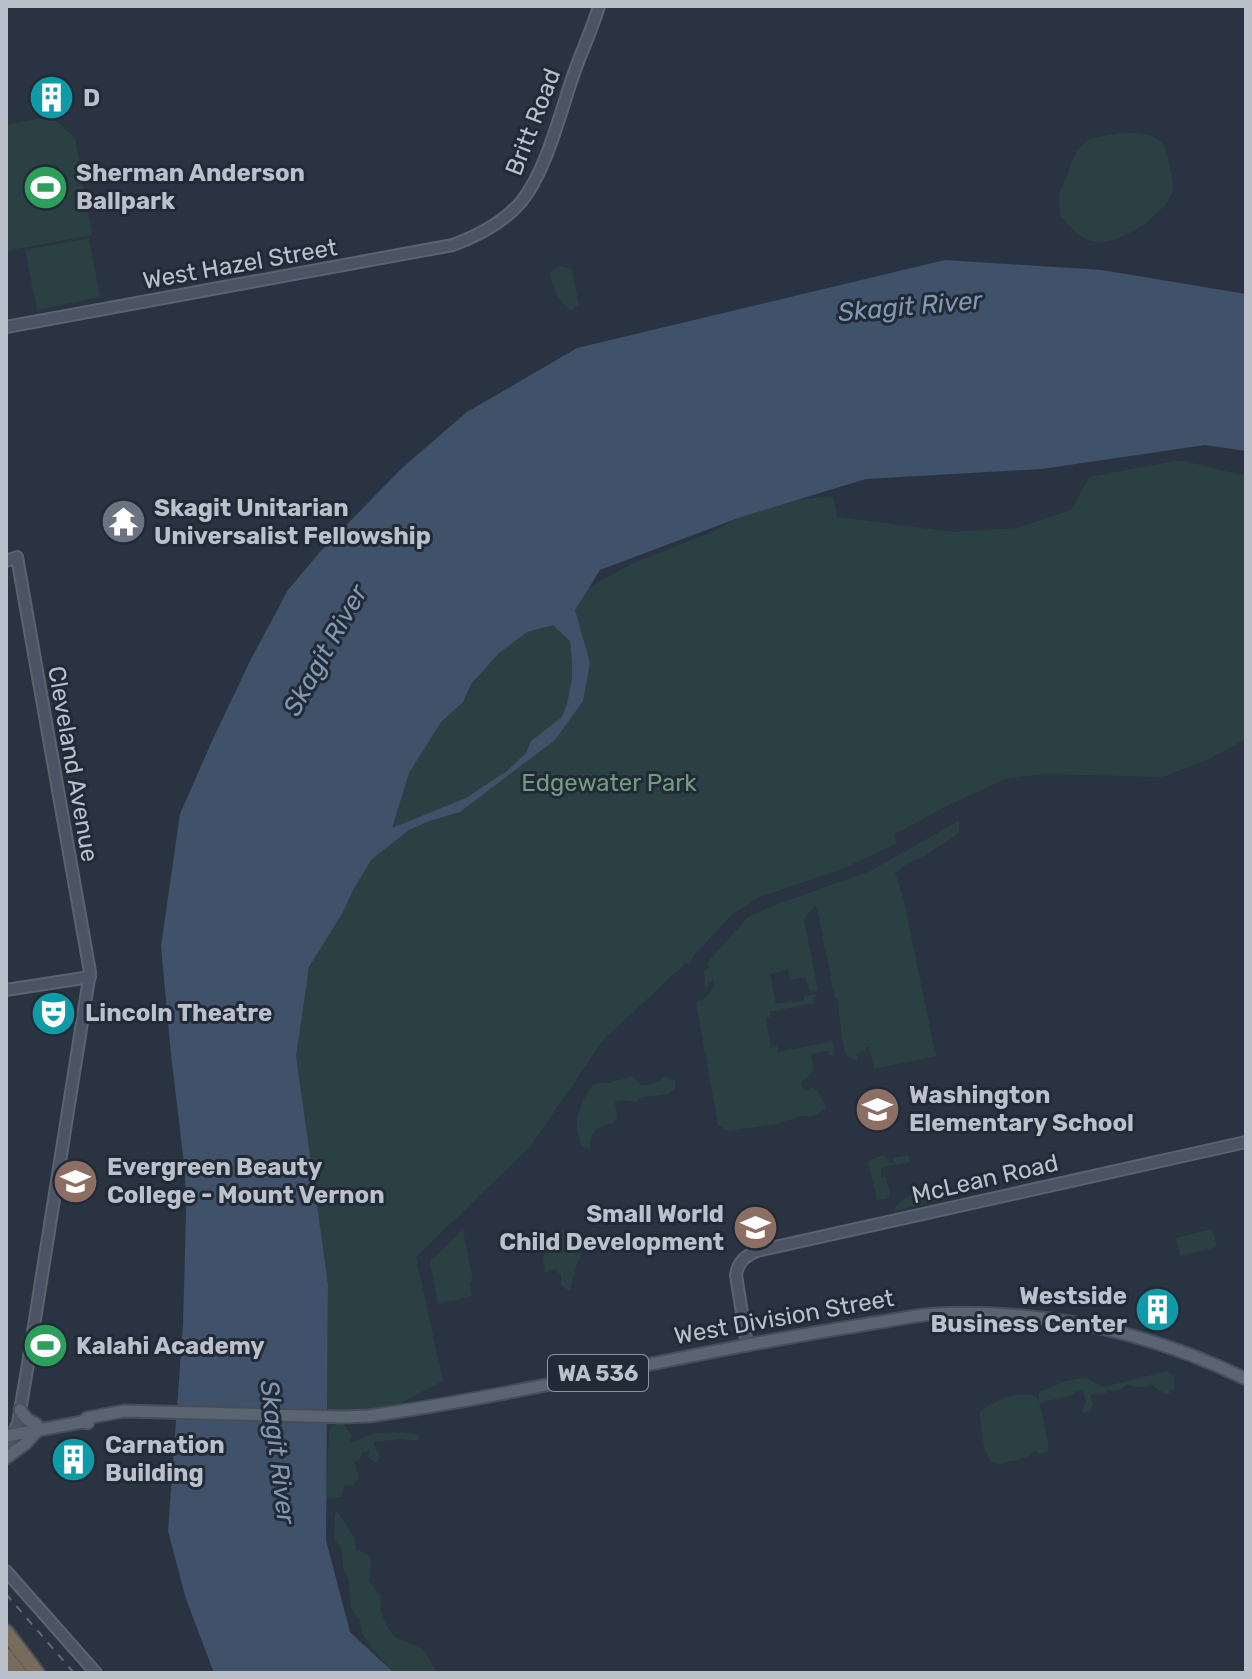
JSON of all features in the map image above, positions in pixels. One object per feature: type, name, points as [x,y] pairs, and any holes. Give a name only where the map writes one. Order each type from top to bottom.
[{"type":"highway","points":[[6,1632],[37,1673]]},
{"type":"highway","points":[[6,1656],[19,1673]]},
{"type":"main road","name":"West Division Street","points":[[10,1435],[124,1411],[369,1416],[747,1345],[934,1314],[1005,1315],[1070,1322],[1124,1333],[1181,1351],[1246,1379]]},
{"type":"main road","points":[[6,1458],[39,1429],[20,1410]]},
{"type":"street","name":"Britt Road","points":[[480,233],[521,202],[540,172],[599,6]]},
{"type":"street","name":"West Hazel Street","points":[[6,327],[453,245],[480,233]]},
{"type":"street","name":"Cleveland Avenue","points":[[6,1451],[20,1410],[90,977],[11,559]]},
{"type":"street","points":[[6,990],[90,977]]},
{"type":"street","name":"McLean Road","points":[[747,1345],[736,1275],[738,1265],[757,1251],[1246,1142]]},
{"type":"street","points":[[6,1571],[96,1673]]},
{"type":"green space","name":"Sherman Anderson Ballpark","points":[[51,116],[75,138],[92,235],[6,251],[6,125]]},
{"type":"green space","points":[[1124,132],[1148,135],[1162,143],[1172,176],[1171,195],[1157,213],[1135,230],[1110,240],[1088,240],[1060,215],[1059,195],[1077,150],[1089,139]]},
{"type":"green space","points":[[89,238],[100,297],[37,310],[25,250]]},
{"type":"green space","points":[[560,266],[572,269],[579,306],[570,310],[552,283],[550,272]]},
{"type":"green space","name":"Edgewater Park","points":[[1180,460],[1246,476],[1246,739],[1209,759],[1163,777],[1043,774],[1005,779],[895,834],[896,844],[842,869],[760,897],[734,913],[694,955],[689,965],[686,963],[603,1040],[530,1147],[416,1257],[443,1381],[379,1414],[327,1418],[328,1284],[295,1089],[304,985],[356,844],[497,639],[631,564],[784,501],[833,496],[837,517],[953,532],[1017,528],[1071,510],[1089,477]]},
{"type":"green space","points":[[959,821],[959,833],[895,873],[903,897],[936,1056],[874,1069],[869,1047],[856,1053],[858,1060],[847,1056],[838,998],[835,998],[816,904],[804,919],[818,991],[810,992],[805,977],[790,980],[788,969],[770,974],[776,1004],[789,1002],[790,997],[792,1003],[816,994],[814,1003],[770,1012],[770,1017],[766,1018],[771,1047],[777,1046],[778,1052],[833,1041],[835,1056],[829,1055],[828,1051],[811,1054],[814,1071],[802,1081],[801,1086],[805,1091],[813,1088],[819,1093],[826,1108],[814,1116],[802,1116],[776,1124],[729,1131],[718,1125],[696,1002],[705,999],[712,990],[714,979],[705,989],[707,963],[748,917],[870,871]]},
{"type":"green space","points":[[633,1076],[644,1085],[666,1077],[675,1080],[675,1088],[668,1094],[639,1098],[636,1102],[615,1102],[617,1116],[614,1123],[596,1130],[590,1148],[583,1147],[577,1130],[578,1114],[593,1084]]},
{"type":"green space","points":[[908,1155],[910,1162],[881,1169],[881,1177],[885,1176],[890,1194],[886,1199],[877,1200],[868,1162],[883,1156],[891,1163],[894,1162],[893,1158]]},
{"type":"green space","points":[[924,1192],[944,1200],[893,1211],[906,1198]]},
{"type":"green space","points":[[563,1229],[567,1233],[567,1244],[585,1244],[570,1291],[561,1285],[561,1275],[555,1269],[545,1272],[543,1258],[546,1249],[540,1239],[556,1235]]},
{"type":"green space","points":[[1212,1229],[1217,1247],[1180,1256],[1176,1238]]},
{"type":"green space","points":[[463,1230],[473,1281],[470,1282],[472,1296],[438,1304],[430,1262]]},
{"type":"green space","points":[[1168,1371],[1174,1378],[1174,1390],[1168,1394],[1153,1385],[1108,1389],[1106,1393],[1090,1395],[1093,1404],[1090,1412],[1082,1413],[1086,1400],[1082,1391],[1039,1403],[1049,1449],[1047,1452],[1039,1454],[1035,1451],[1024,1458],[1000,1464],[988,1457],[979,1412],[998,1400],[1028,1395],[1035,1396],[1038,1401],[1039,1392],[1086,1377],[1102,1387]]},
{"type":"green space","points":[[342,1422],[352,1435],[349,1442],[379,1433],[420,1435],[418,1441],[373,1442],[380,1457],[376,1463],[368,1457],[369,1451],[362,1452],[360,1460],[354,1462],[359,1478],[353,1485],[345,1484],[341,1497],[326,1499],[329,1431],[332,1426]]},
{"type":"green space","points":[[337,1511],[354,1537],[356,1550],[367,1554],[371,1563],[369,1581],[381,1597],[381,1609],[388,1627],[396,1637],[424,1651],[437,1673],[394,1673],[362,1634],[360,1621],[351,1608],[342,1550],[334,1539]]},
{"type":"water","name":"Skagit River","points":[[945,260],[1102,270],[1246,294],[1246,451],[1205,445],[1042,469],[866,479],[741,517],[600,570],[575,610],[590,663],[583,701],[555,740],[460,812],[409,830],[372,859],[309,967],[296,1056],[328,1284],[326,1540],[350,1632],[394,1673],[214,1673],[186,1599],[168,1531],[183,1324],[186,1216],[185,1172],[161,946],[180,814],[250,661],[288,590],[319,553],[402,468],[467,412],[577,348]],"holes":[[[553,625],[570,641],[572,678],[562,717],[531,741],[526,753],[507,771],[466,798],[392,828],[409,773],[441,722],[463,702],[471,684],[499,653],[527,632]]]},
{"type":"railway","points":[[6,1594],[74,1673]]},
{"type":"place","name":"D","points":[[52,98]]},
{"type":"place","name":"Sherman Anderson Ballpark","points":[[45,187]]},
{"type":"place","name":"Skagit Unitarian Universalist Fellowship","points":[[123,522]]},
{"type":"place","name":"Lincoln Theatre","points":[[54,1013]]},
{"type":"place","name":"Washington Elementary School","points":[[878,1109]]},
{"type":"place","name":"Evergreen Beauty College - Mount Vernon","points":[[76,1181]]},
{"type":"place","name":"Small World Child Development","points":[[755,1228]]},
{"type":"place","name":"Westside Business Center","points":[[1158,1310]]},
{"type":"place","name":"Kalahi Academy","points":[[45,1346]]},
{"type":"place","name":"Carnation Building","points":[[74,1459]]}]
